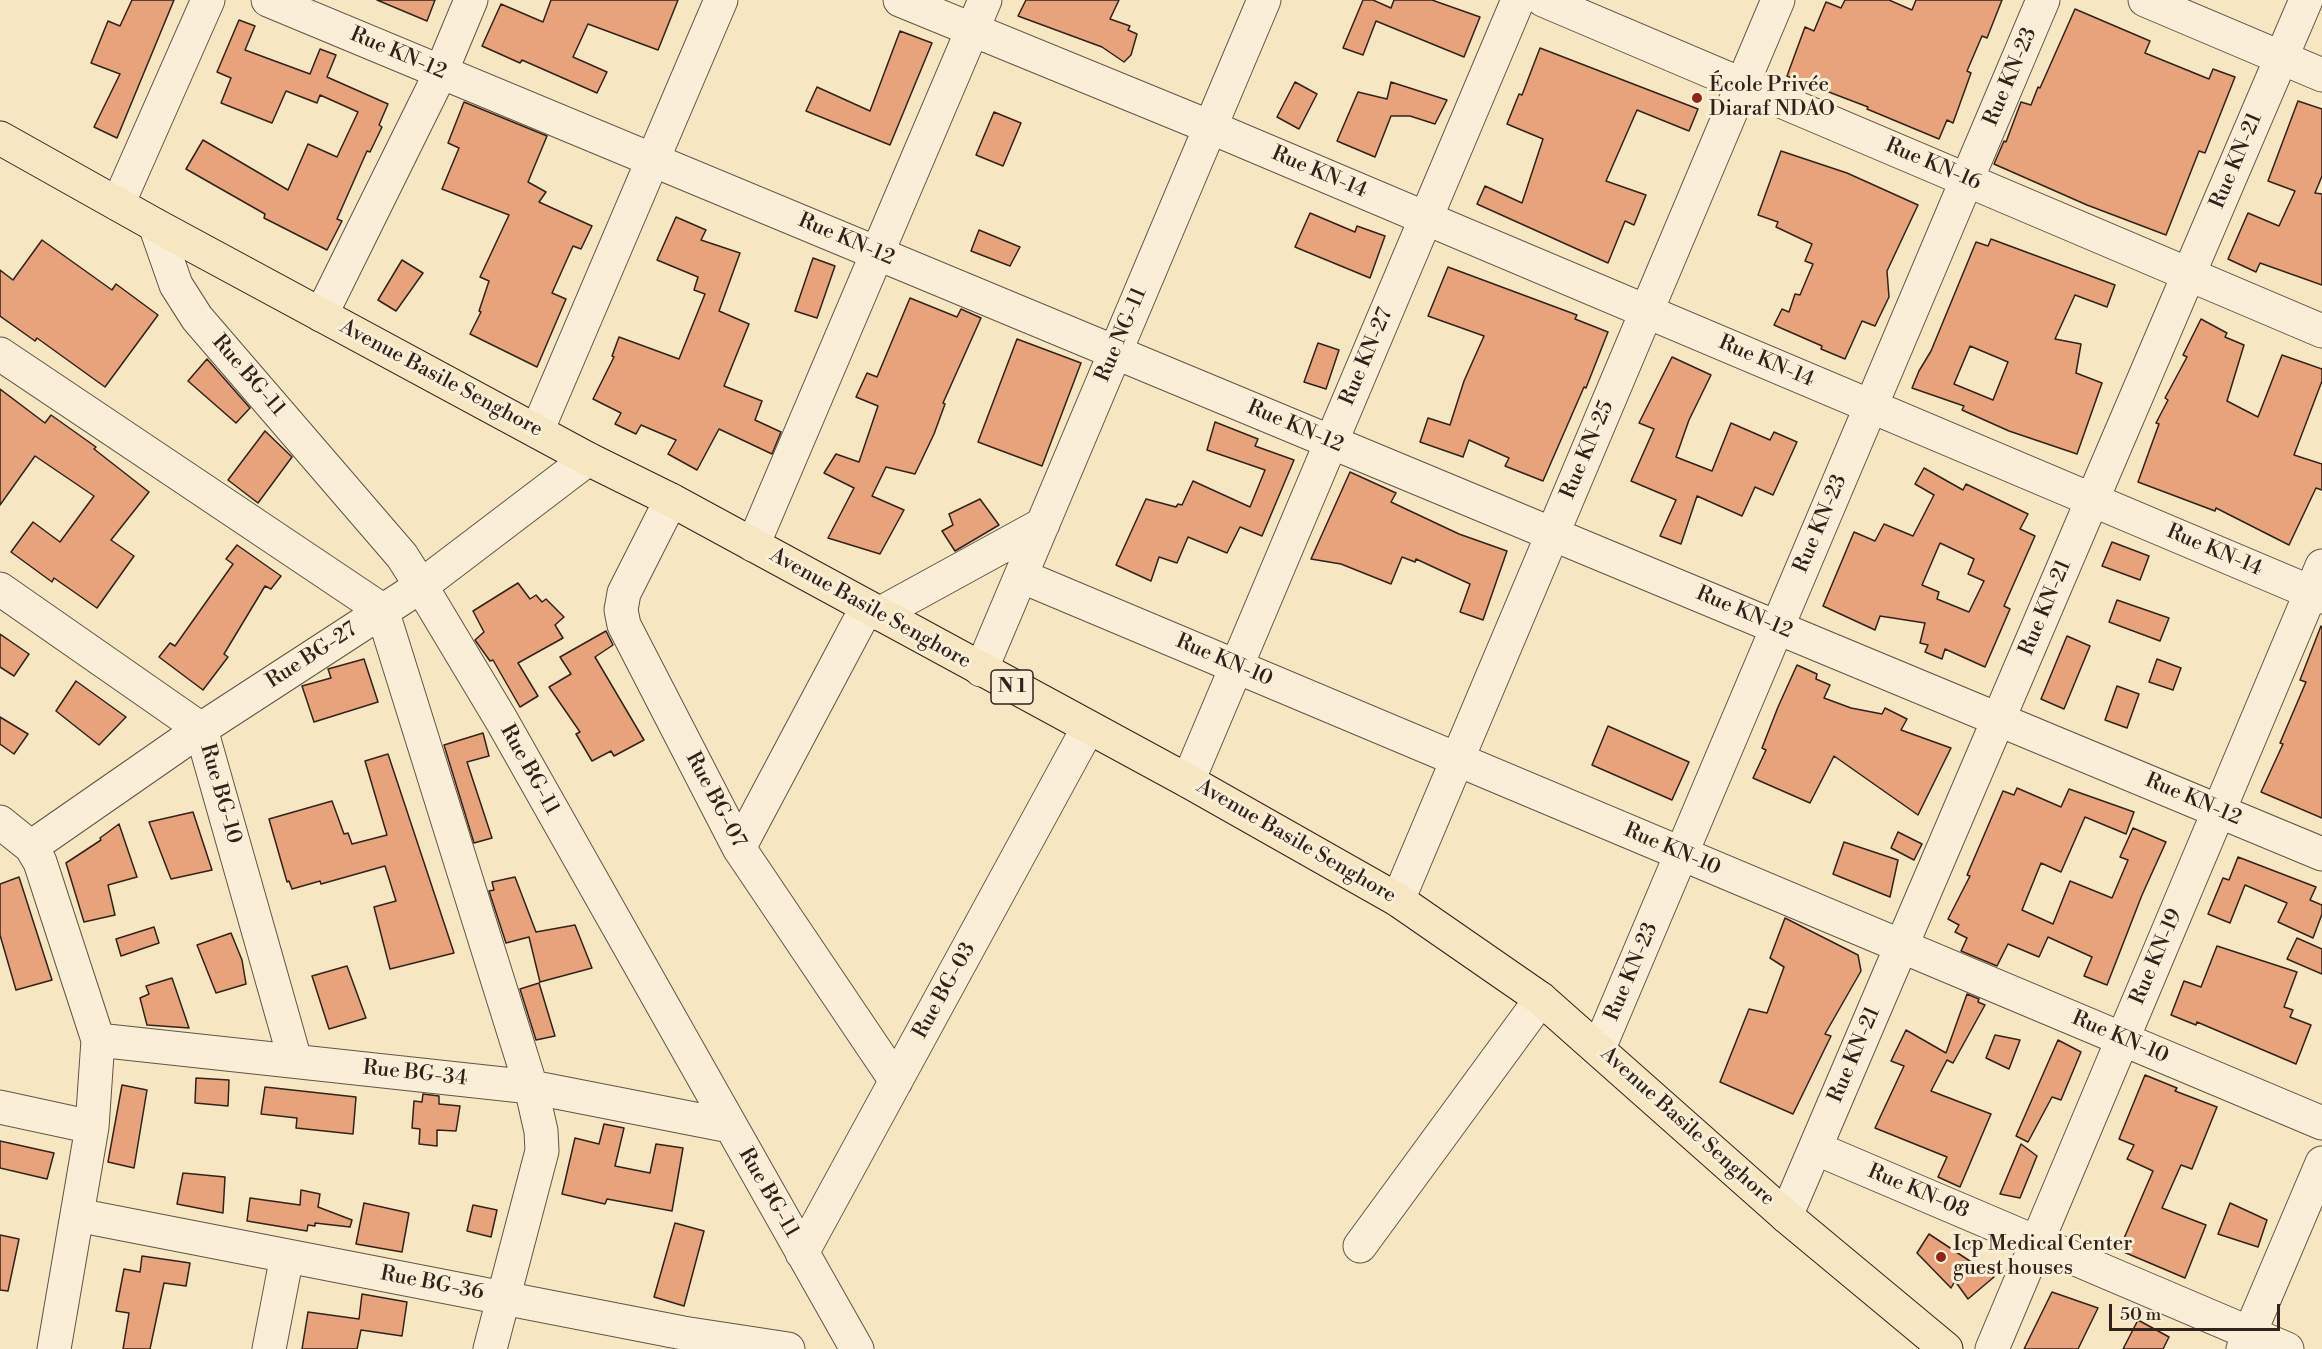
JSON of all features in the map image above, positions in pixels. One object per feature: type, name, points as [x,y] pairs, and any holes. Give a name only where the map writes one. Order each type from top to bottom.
[{"type":"highway","name":"Avenue Basile Senghore","points":[[0,138],[321,315],[588,459],[671,500],[1188,781],[1398,900],[1541,999],[1786,1216],[1946,1349]]},
{"type":"street","points":[[118,204],[208,0]]},
{"type":"street","name":"Rue KN-12","points":[[268,0],[2322,854]]},
{"type":"street","points":[[321,315],[441,72],[471,0]]},
{"type":"street","points":[[537,431],[721,0]]},
{"type":"street","name":"Rue KN-14","points":[[900,0],[1210,127],[2092,500],[2318,585]]},
{"type":"street","points":[[753,545],[985,0]]},
{"type":"street","name":"Rue NG-11","points":[[981,670],[1264,0]]},
{"type":"street","name":"Rue KN-27","points":[[1188,781],[1518,0]]},
{"type":"street","name":"Rue KN-16","points":[[1543,0],[2322,331]]},
{"type":"street","name":"Rue KN-25","points":[[1398,900],[1778,0]]},
{"type":"street","name":"Rue KN-23","points":[[1599,1048],[2043,0]]},
{"type":"street","points":[[2145,0],[2322,75]]},
{"type":"street","name":"Rue KN-21","points":[[1786,1216],[2306,0]]},
{"type":"street","name":"Rue BG-11","points":[[155,225],[176,285],[197,318],[402,556],[422,586],[502,721],[857,1349]]},
{"type":"street","points":[[0,354],[382,610],[531,1087],[541,1131],[542,1151],[490,1349]]},
{"type":"street","name":"Rue BG-27","points":[[31,847],[201,729],[422,586],[588,459]]},
{"type":"street","name":"Rue BG-07","points":[[671,500],[624,593],[621,610],[624,625],[739,848],[896,1081]]},
{"type":"street","points":[[739,848],[873,610],[1043,524]]},
{"type":"street","name":"Rue KN-10","points":[[1021,576],[2322,1123]]},
{"type":"street","name":"Rue KN-19","points":[[1992,1349],[2219,811],[2318,585]]},
{"type":"street","name":"Rue BG-10","points":[[0,589],[201,729],[295,1060]]},
{"type":"street","name":"Rue BG-03","points":[[802,1253],[1088,728]]},
{"type":"street","points":[[0,822],[31,847],[40,862],[98,1040],[92,1127],[54,1349]]},
{"type":"street","points":[[1360,1246],[1541,999]]},
{"type":"street","name":"Rue BG-34","points":[[98,1040],[531,1087],[729,1126]]},
{"type":"street","points":[[0,1107],[92,1127]]},
{"type":"street","name":"Rue KN-08","points":[[1815,1148],[2037,1243],[2246,1341],[2287,1349]]},
{"type":"street","points":[[2246,1341],[2322,1163]]},
{"type":"street","name":"Rue BG-36","points":[[77,1215],[504,1298],[681,1341],[788,1349]]},
{"type":"street","points":[[269,1349],[288,1256]]},
{"type":"building","points":[[132,0],[174,0],[117,138],[94,127],[120,74],[91,63],[108,21],[120,26]]},
{"type":"building","points":[[377,0],[435,0],[427,21]]},
{"type":"building","points":[[551,0],[678,0],[658,50],[588,24],[573,57],[607,72],[597,93],[522,60],[520,63],[482,46],[501,4],[543,22]]},
{"type":"building","points":[[1026,0],[1119,0],[1110,19],[1130,26],[1128,30],[1137,34],[1131,55],[1124,62],[1102,47],[1018,16]]},
{"type":"building","points":[[1363,0],[1373,0],[1391,8],[1394,0],[1432,0],[1480,17],[1464,57],[1376,21],[1363,55],[1343,48]]},
{"type":"building","points":[[1845,0],[1889,0],[1912,10],[1916,0],[2002,0],[1987,38],[1982,36],[1967,71],[1971,73],[1953,123],[1947,120],[1939,139],[1867,109],[1868,107],[1787,76],[1805,27],[1814,31],[1826,2],[1841,8]]},
{"type":"building","points":[[2075,9],[2150,41],[2145,53],[2209,79],[2213,69],[2235,77],[2205,153],[2199,151],[2166,235],[2087,205],[1994,164],[2004,141],[2006,142],[2021,102],[2031,105],[2038,87],[2040,88]]},
{"type":"building","points":[[239,20],[255,26],[245,50],[310,74],[320,49],[336,55],[327,77],[388,104],[379,125],[382,127],[370,152],[367,151],[337,219],[342,221],[327,250],[264,218],[265,214],[186,169],[203,140],[288,190],[308,144],[337,157],[358,112],[320,95],[317,103],[286,91],[272,123],[221,103],[231,78],[217,72]]},
{"type":"building","points":[[900,31],[932,43],[890,145],[806,111],[817,87],[870,111]]},
{"type":"building","points":[[1540,48],[1698,109],[1689,131],[1637,110],[1606,181],[1646,195],[1634,225],[1625,221],[1608,263],[1477,204],[1485,186],[1522,203],[1543,139],[1507,124],[1519,94],[1522,95]]},
{"type":"building","points":[[1295,82],[1317,94],[1299,129],[1277,117]]},
{"type":"building","points":[[1391,82],[1447,100],[1435,124],[1410,116],[1391,116],[1375,157],[1337,141],[1358,92],[1387,99]]},
{"type":"building","points":[[2298,101],[2322,109],[2322,176],[2315,193],[2322,194],[2322,285],[2260,263],[2256,272],[2228,259],[2248,213],[2279,226],[2295,191],[2268,181]]},
{"type":"building","points":[[464,102],[547,136],[528,182],[546,192],[539,202],[592,226],[581,249],[573,246],[552,293],[566,299],[537,367],[470,334],[481,312],[479,311],[489,281],[480,277],[509,215],[442,189],[459,148],[448,143]]},
{"type":"building","points":[[994,112],[1021,123],[1003,166],[976,155]]},
{"type":"building","points":[[1781,151],[1847,173],[1918,205],[1887,271],[1889,297],[1875,326],[1862,321],[1845,359],[1774,325],[1782,309],[1789,312],[1795,294],[1800,295],[1813,264],[1805,261],[1812,244],[1776,227],[1778,222],[1758,215]]},
{"type":"building","points":[[1310,213],[1355,232],[1357,226],[1385,236],[1370,278],[1295,247]]},
{"type":"building","points":[[676,217],[706,230],[701,240],[740,253],[719,311],[749,324],[724,386],[762,401],[755,420],[781,432],[772,454],[719,429],[697,470],[668,454],[676,440],[641,425],[636,434],[615,424],[621,413],[593,399],[614,357],[612,356],[619,337],[679,359],[705,294],[694,290],[698,277],[657,260]]},
{"type":"building","points":[[979,230],[1020,247],[1010,266],[971,251]]},
{"type":"building","points":[[1991,239],[2115,285],[2107,307],[2075,295],[2055,339],[2081,344],[2076,373],[2102,383],[2077,454],[2009,431],[1962,410],[1964,406],[1912,388],[1931,351],[1976,242],[1988,246]],"holes":[[[1970,346],[2008,362],[1993,400],[1954,384]]]},
{"type":"building","points":[[42,240],[112,290],[116,284],[158,315],[105,387],[37,338],[35,341],[0,316],[0,270],[13,280]]},
{"type":"building","points":[[813,258],[835,266],[817,318],[795,311]]},
{"type":"building","points":[[402,260],[423,273],[396,311],[378,300]]},
{"type":"building","points":[[1448,267],[1577,315],[1575,319],[1608,332],[1586,388],[1584,387],[1543,481],[1505,466],[1509,458],[1469,440],[1463,457],[1420,442],[1428,418],[1450,425],[1464,381],[1484,336],[1428,316]]},
{"type":"building","points":[[910,298],[957,317],[961,309],[981,318],[943,403],[945,404],[934,434],[915,474],[886,467],[872,496],[904,510],[880,554],[828,538],[854,488],[824,473],[836,454],[859,462],[878,406],[856,397],[867,373],[877,377]]},
{"type":"building","points":[[2201,319],[2227,333],[2225,337],[2244,345],[2227,401],[2258,417],[2282,355],[2322,369],[2322,381],[2294,455],[2322,464],[2322,490],[2316,488],[2289,545],[2216,508],[2215,511],[2138,482],[2159,424],[2156,423],[2168,400],[2165,398],[2187,357],[2183,355]]},
{"type":"building","points":[[1017,339],[1081,363],[1042,466],[978,442]]},
{"type":"building","points":[[1318,343],[1339,350],[1326,389],[1304,382]]},
{"type":"building","points":[[1672,357],[1711,375],[1689,420],[1676,457],[1712,471],[1731,423],[1770,440],[1774,432],[1797,442],[1773,495],[1755,487],[1742,516],[1697,496],[1681,544],[1660,536],[1676,500],[1631,481],[1654,429],[1639,423]]},
{"type":"building","points":[[207,359],[250,408],[236,423],[188,381]]},
{"type":"building","points":[[0,389],[45,423],[51,415],[96,447],[94,449],[149,492],[111,540],[134,556],[97,608],[54,578],[52,582],[11,552],[33,522],[60,542],[94,496],[35,456],[0,505]]},
{"type":"building","points":[[1215,422],[1258,439],[1255,446],[1294,460],[1262,536],[1240,527],[1227,553],[1188,537],[1177,563],[1159,557],[1151,581],[1116,565],[1146,499],[1176,507],[1178,504],[1182,505],[1193,481],[1250,507],[1265,470],[1207,450]]},
{"type":"building","points":[[265,431],[292,457],[258,503],[228,480]]},
{"type":"building","points":[[1924,468],[1963,490],[1966,484],[2028,514],[2020,529],[2035,536],[2004,606],[2010,609],[1985,667],[1945,649],[1942,659],[1925,652],[1928,645],[1920,643],[1925,623],[1880,616],[1875,630],[1823,606],[1854,532],[1875,541],[1884,524],[1913,536],[1934,495],[1915,484]],"holes":[[[1940,543],[1974,559],[1968,574],[1984,581],[1969,612],[1937,599],[1939,592],[1922,585]]]},
{"type":"building","points":[[1350,472],[1396,493],[1391,502],[1459,534],[1507,551],[1483,620],[1460,612],[1470,584],[1416,559],[1415,562],[1402,557],[1391,584],[1341,564],[1311,559]]},
{"type":"building","points":[[980,499],[999,525],[955,551],[942,531],[953,525],[949,514]]},
{"type":"building","points":[[2112,542],[2149,556],[2140,580],[2102,566]]},
{"type":"building","points":[[237,545],[281,576],[271,589],[265,586],[224,654],[228,657],[203,690],[159,657],[170,643],[175,646],[233,564],[226,559]]},
{"type":"building","points":[[518,583],[530,599],[536,595],[542,602],[546,599],[564,617],[555,625],[563,638],[518,663],[538,696],[520,707],[493,660],[490,661],[475,640],[484,632],[473,611]]},
{"type":"building","points":[[2117,600],[2169,618],[2160,641],[2109,622]]},
{"type":"building","points":[[2321,626],[2322,818],[2261,792],[2283,744],[2280,743],[2306,682],[2300,680]]},
{"type":"building","points":[[606,631],[613,645],[595,657],[644,740],[614,756],[611,751],[592,761],[576,734],[580,732],[549,687],[571,674],[560,657]]},
{"type":"building","points":[[0,634],[29,654],[14,676],[0,667]]},
{"type":"building","points":[[2067,636],[2090,646],[2064,709],[2041,699]]},
{"type":"building","points":[[364,659],[378,702],[314,722],[302,686],[331,678],[328,669]]},
{"type":"building","points":[[2157,659],[2181,668],[2173,690],[2149,682]]},
{"type":"building","points":[[1797,665],[1817,674],[1816,679],[1830,685],[1824,698],[1851,708],[1882,714],[1885,708],[1907,719],[1901,730],[1951,748],[1918,815],[1834,756],[1810,803],[1753,778],[1766,750],[1762,748]]},
{"type":"building","points":[[76,681],[126,717],[99,745],[56,711]]},
{"type":"building","points":[[2117,686],[2139,694],[2127,728],[2105,720]]},
{"type":"building","points":[[0,717],[28,734],[14,754],[0,744]]},
{"type":"building","points":[[1608,726],[1689,762],[1672,800],[1592,765]]},
{"type":"building","points":[[483,733],[489,756],[467,762],[492,838],[474,843],[444,745]]},
{"type":"building","points":[[388,754],[454,953],[390,969],[374,907],[396,901],[385,866],[321,884],[320,881],[292,889],[289,881],[287,882],[269,819],[332,801],[344,834],[348,833],[352,844],[387,835],[365,761]]},
{"type":"building","points":[[2017,788],[2061,807],[2069,789],[2134,812],[2126,834],[2085,817],[2061,872],[2041,863],[2022,910],[2053,924],[2070,881],[2112,898],[2128,860],[2120,857],[2133,828],[2166,842],[2142,895],[2107,985],[2084,976],[2092,957],[2048,937],[2039,957],[2008,944],[1997,966],[1961,951],[1967,938],[1955,932],[1959,925],[1948,919],[1970,876],[1967,875],[2003,791],[2014,795]]},
{"type":"building","points":[[193,812],[212,870],[171,879],[149,822]]},
{"type":"building","points":[[119,824],[137,877],[108,885],[115,915],[84,922],[66,863],[101,840],[100,838]]},
{"type":"building","points":[[1898,832],[1922,844],[1914,860],[1891,848]]},
{"type":"building","points":[[1844,842],[1898,860],[1890,897],[1833,874]]},
{"type":"building","points":[[2238,857],[2316,887],[2310,900],[2322,905],[2322,914],[2313,938],[2278,922],[2287,903],[2245,885],[2230,923],[2208,914],[2223,878],[2229,880]]},
{"type":"building","points":[[19,877],[52,980],[16,990],[0,935],[0,884]]},
{"type":"building","points":[[515,877],[536,932],[575,925],[592,968],[540,982],[529,937],[506,943],[489,891],[494,890],[492,882]]},
{"type":"building","points":[[1785,918],[1858,955],[1861,971],[1825,1034],[1831,1036],[1793,1114],[1720,1082],[1749,1009],[1767,1013],[1784,967],[1770,958]]},
{"type":"building","points":[[154,927],[159,943],[121,956],[116,939]]},
{"type":"building","points":[[231,933],[242,960],[246,984],[216,993],[197,945]]},
{"type":"building","points":[[2297,938],[2322,949],[2322,974],[2287,959]]},
{"type":"building","points":[[2217,946],[2297,972],[2284,1007],[2293,1010],[2290,1017],[2311,1025],[2296,1064],[2197,1022],[2196,1025],[2171,1015],[2184,981],[2201,987]]},
{"type":"building","points":[[347,966],[366,1018],[329,1029],[312,976]]},
{"type":"building","points":[[172,978],[189,1028],[147,1025],[140,998],[149,994],[146,986]]},
{"type":"building","points":[[539,983],[555,1036],[536,1040],[520,989]]},
{"type":"building","points":[[1967,994],[1979,999],[1978,1002],[1985,1005],[1953,1063],[1947,1060],[1931,1091],[1991,1114],[1960,1187],[1938,1177],[1947,1157],[1875,1128],[1904,1066],[1891,1061],[1906,1030],[1946,1053]]},
{"type":"building","points":[[1995,1035],[2020,1040],[2009,1069],[1986,1058]]},
{"type":"building","points":[[2058,1040],[2081,1052],[2061,1100],[2052,1097],[2028,1142],[2016,1136]]},
{"type":"building","points":[[2145,1075],[2177,1088],[2175,1091],[2217,1107],[2192,1169],[2181,1165],[2162,1208],[2206,1225],[2185,1278],[2119,1250],[2153,1171],[2127,1159],[2134,1145],[2119,1139]]},
{"type":"building","points":[[196,1078],[229,1080],[228,1106],[195,1103]]},
{"type":"building","points":[[122,1085],[147,1090],[134,1168],[108,1162]]},
{"type":"building","points":[[265,1087],[356,1097],[353,1134],[296,1128],[297,1118],[261,1114]]},
{"type":"building","points":[[423,1094],[439,1096],[439,1104],[460,1106],[456,1131],[437,1130],[437,1146],[419,1144],[420,1129],[412,1128],[414,1101],[422,1102]]},
{"type":"building","points":[[604,1124],[624,1128],[615,1166],[650,1173],[656,1144],[683,1148],[672,1211],[607,1199],[605,1204],[562,1194],[575,1138],[599,1144]]},
{"type":"building","points":[[0,1141],[54,1153],[47,1179],[0,1168]]},
{"type":"building","points":[[2021,1144],[2037,1156],[2020,1198],[2000,1194]]},
{"type":"building","points":[[183,1173],[225,1177],[223,1213],[177,1204]]},
{"type":"building","points":[[301,1190],[320,1194],[318,1207],[352,1220],[350,1227],[315,1223],[315,1226],[308,1225],[307,1231],[247,1221],[250,1198],[300,1205]]},
{"type":"building","points":[[364,1203],[409,1213],[402,1252],[356,1244]]},
{"type":"building","points":[[2230,1203],[2267,1220],[2258,1247],[2218,1234]]},
{"type":"building","points":[[473,1205],[497,1210],[491,1237],[467,1231]]},
{"type":"building","points":[[675,1223],[704,1231],[684,1306],[654,1297]]},
{"type":"building","points":[[1929,1234],[1994,1277],[1968,1299],[1955,1281],[1951,1288],[1917,1253]]},
{"type":"building","points":[[0,1235],[19,1239],[8,1291],[0,1290]]},
{"type":"building","points":[[142,1256],[190,1263],[186,1286],[164,1283],[150,1349],[123,1349],[129,1313],[116,1311],[124,1269],[140,1272]]},
{"type":"building","points":[[2052,1292],[2098,1308],[2078,1349],[2024,1349]]},
{"type":"building","points":[[362,1294],[407,1302],[402,1336],[361,1330],[357,1349],[302,1349],[308,1312],[359,1319]]},
{"type":"building","points":[[2138,1320],[2169,1337],[2163,1349],[2123,1349]]},
{"type":"place","name":"École Privée Diaraf NDAO","points":[[1697,98]]},
{"type":"place","name":"Icp Medical Center guest houses","points":[[1941,1257]]}]
